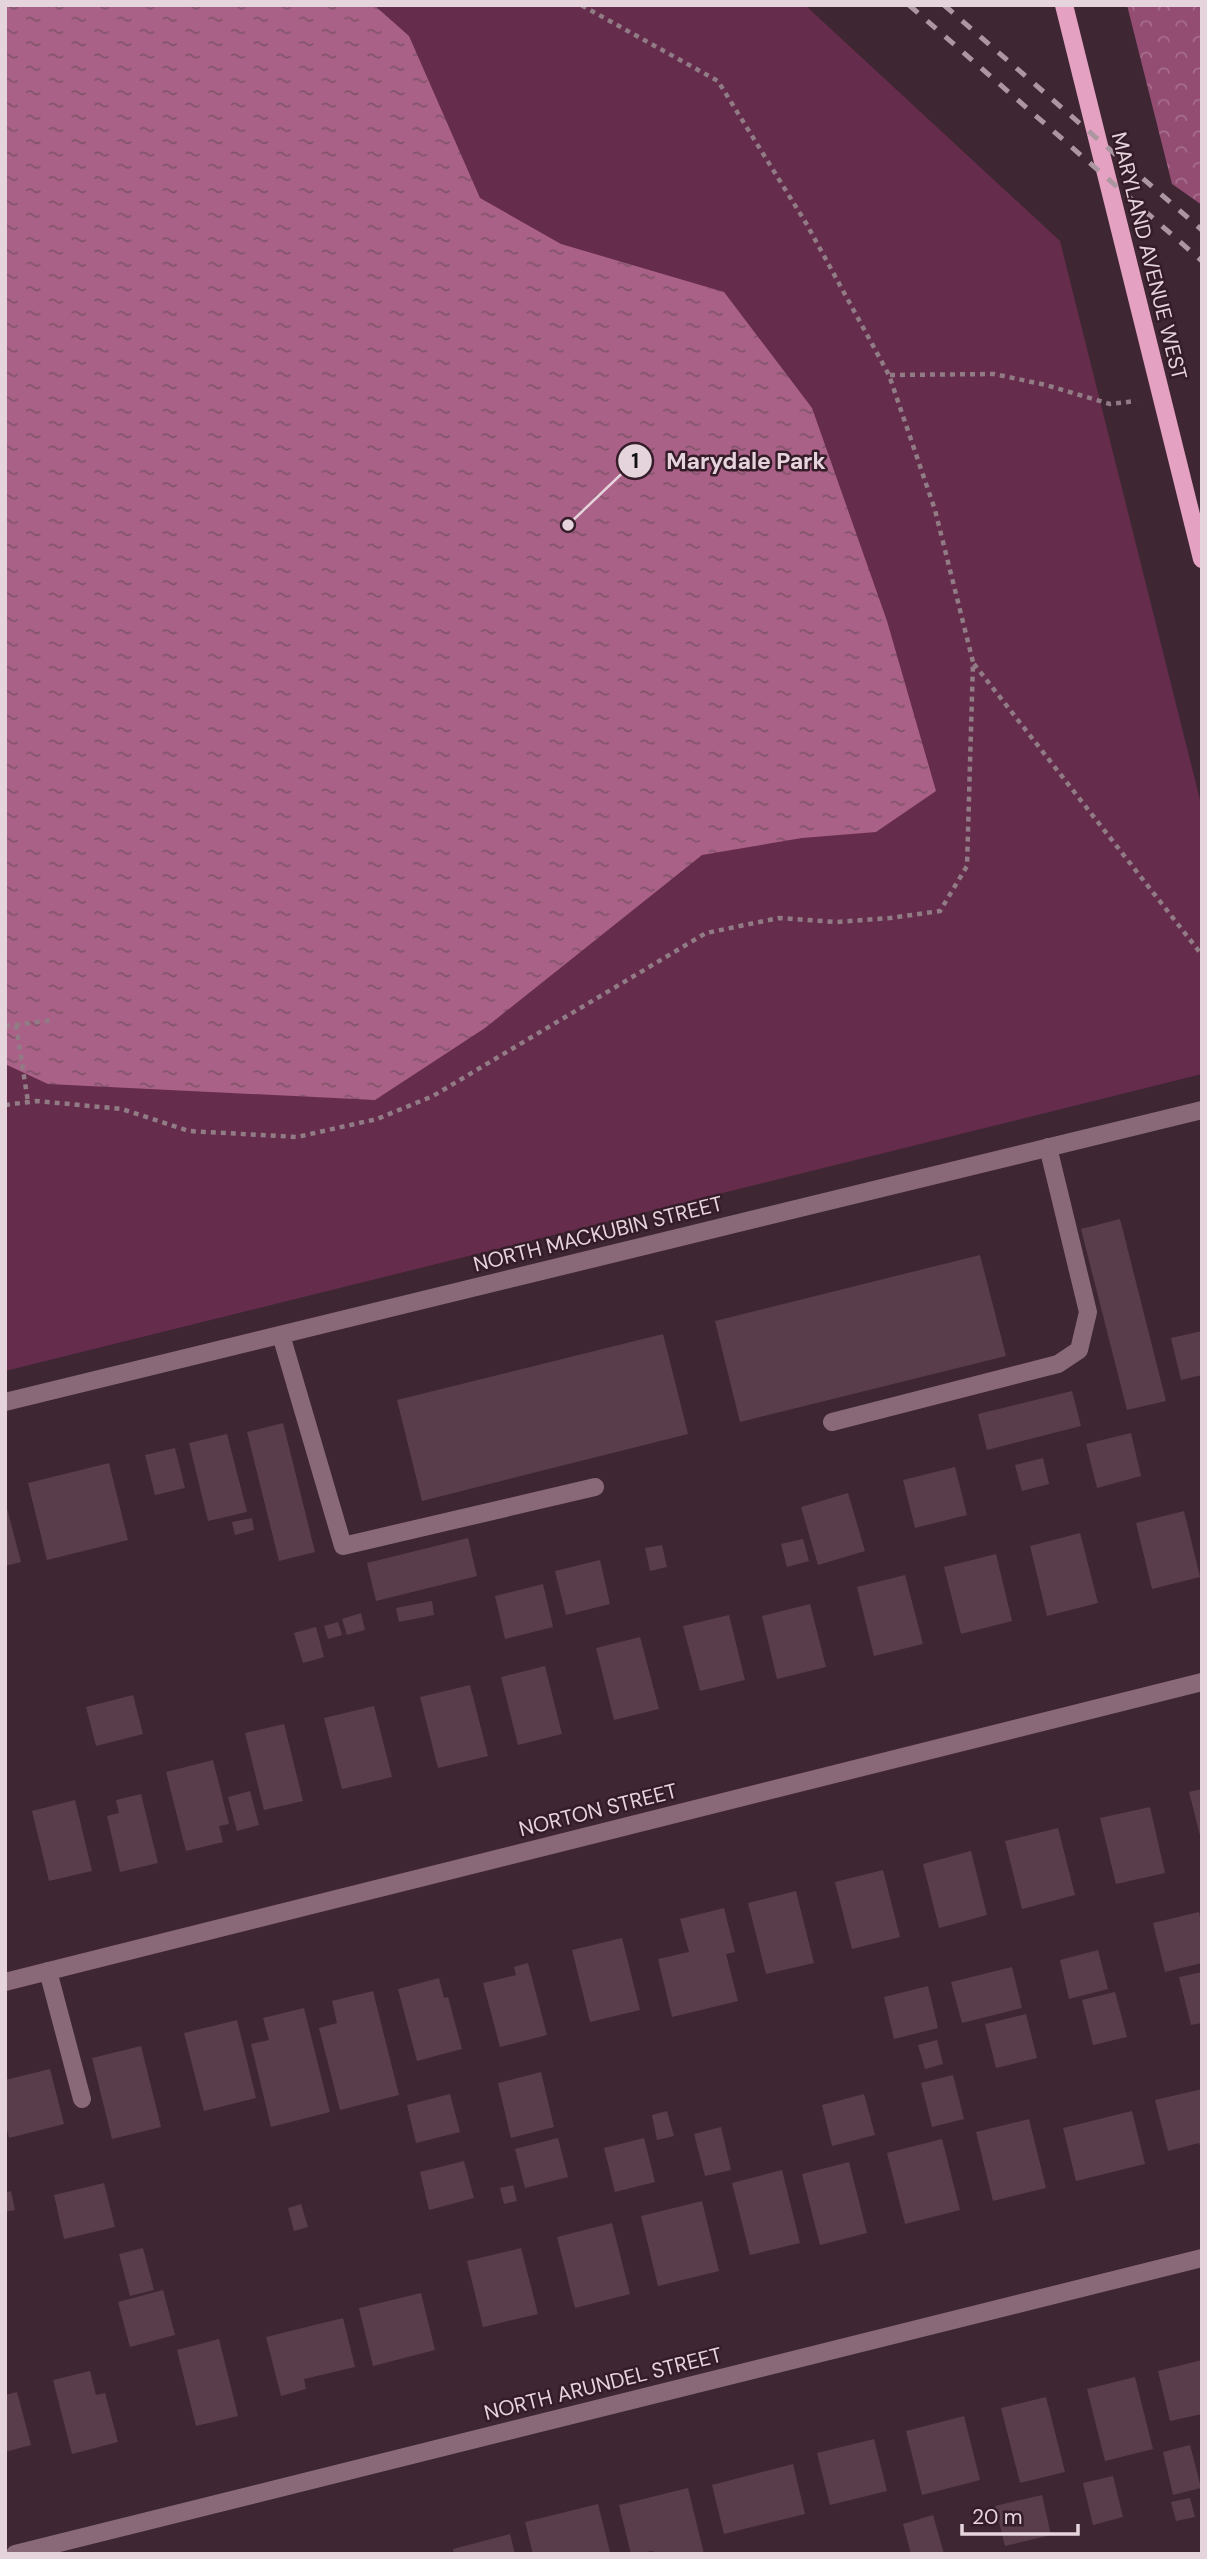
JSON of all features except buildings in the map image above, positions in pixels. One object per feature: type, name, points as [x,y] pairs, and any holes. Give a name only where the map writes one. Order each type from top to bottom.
[{"type":"main road","name":"MARYLAND AVENUE WEST","points":[[1064,5],[1202,559]]},
{"type":"street","name":"NORTH MACKUBIN STREET","points":[[5,1402],[1202,1110]]},
{"type":"street","points":[[832,1422],[1058,1364],[1079,1350],[1088,1312],[1048,1147]]},
{"type":"street","points":[[281,1335],[343,1546],[595,1488]]},
{"type":"street","name":"NORTON STREET","points":[[5,1982],[1202,1682]]},
{"type":"street","points":[[48,1971],[82,2099]]},
{"type":"street","name":"NORTH ARUNDEL STREET","points":[[15,2554],[1202,2258]]},
{"type":"path","points":[[5,1105],[37,1101],[122,1109],[189,1131],[297,1138],[377,1119],[433,1096],[706,933],[779,918],[836,922],[940,911],[967,866],[973,662],[935,509],[889,375],[806,223],[718,81],[581,5]]},
{"type":"path","points":[[889,375],[994,374],[1046,385],[1110,404],[1161,398]]},
{"type":"path","points":[[973,662],[1202,955]]},
{"type":"path","points":[[5,1026],[54,1020]]},
{"type":"path","points":[[16,1025],[28,1102]]},
{"type":"green space","points":[[1127,5],[1202,5],[1202,205],[1172,184]]},
{"type":"shaded area","points":[[5,5],[805,5],[1060,241],[1202,808],[1202,1074],[5,1371]]},
{"type":"water","points":[[5,5],[374,5],[409,36],[480,198],[561,244],[724,292],[812,408],[887,621],[936,791],[876,832],[802,838],[702,855],[485,1028],[375,1100],[48,1084],[5,1064]]},
{"type":"railway","points":[[909,5],[1202,261]]},
{"type":"railway","points":[[944,5],[1202,230]]},
{"type":"place","name":"Marydale Park","points":[[568,525]]}]
